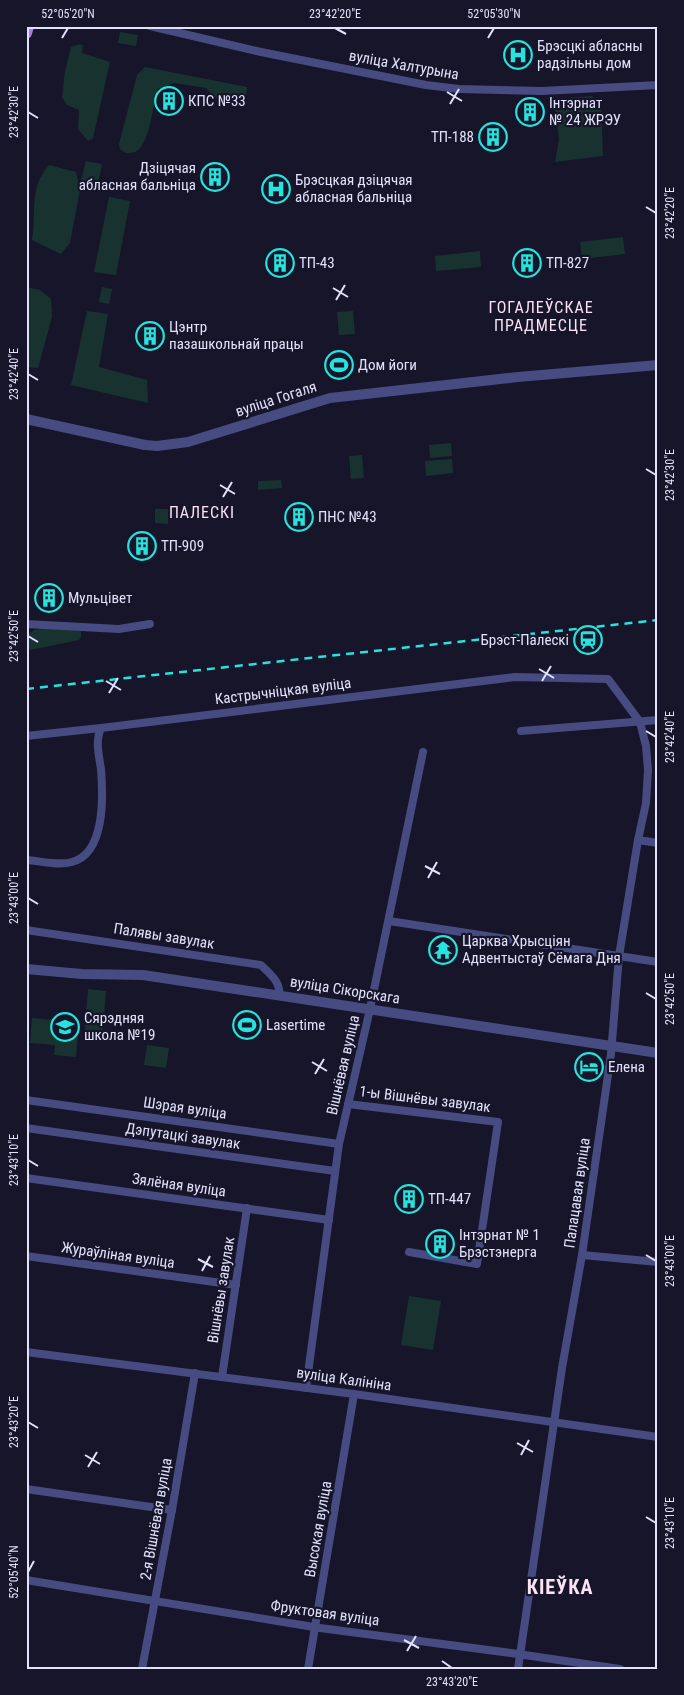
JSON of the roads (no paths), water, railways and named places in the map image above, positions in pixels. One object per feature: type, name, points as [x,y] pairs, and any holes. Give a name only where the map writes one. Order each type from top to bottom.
[{"type":"main road","points":[[26,33],[28,26]]},
{"type":"street","name":"вуліца Халтурына","points":[[150,26],[262,52],[426,85],[459,89],[542,91],[658,85]]},
{"type":"street","name":"вуліца Гогаля","points":[[26,418],[145,445],[164,446],[188,442],[330,398],[512,377],[658,365]]},
{"type":"street","points":[[26,624],[119,629],[150,624]]},
{"type":"street","name":"Кастрычніцкая вуліца","points":[[101,728],[529,676],[608,678],[640,722]]},
{"type":"street","points":[[521,731],[658,720]]},
{"type":"street","name":"Палацавая вуліца","points":[[518,1669],[562,1368],[582,1254],[611,1050],[618,956],[646,803],[648,770],[646,746],[640,722]]},
{"type":"street","points":[[26,736],[101,728],[98,741],[103,793],[100,822],[94,842],[83,856],[71,863],[26,860]]},
{"type":"street","name":"Вішнёвая вуліца","points":[[306,1388],[339,1144],[389,921],[423,752]]},
{"type":"street","points":[[638,840],[658,843]]},
{"type":"street","points":[[389,921],[658,962]]},
{"type":"street","name":"Палявы завулак","points":[[26,930],[261,965],[278,983],[279,995]]},
{"type":"street","name":"вуліца Сікорскага","points":[[26,969],[82,974],[143,975],[370,1009],[611,1050],[658,1054]]},
{"type":"street","name":"Шэрая вуліца","points":[[26,1100],[339,1144]]},
{"type":"street","name":"1-ы Вішнёвы завулак","points":[[348,1104],[498,1122],[477,1264],[409,1252]]},
{"type":"street","name":"Дэпутацкі завулак","points":[[26,1128],[335,1171]]},
{"type":"street","name":"Зялёная вуліца","points":[[26,1178],[329,1220]]},
{"type":"street","name":"Вішнёвы завулак","points":[[222,1377],[247,1208]]},
{"type":"street","points":[[582,1254],[658,1262]]},
{"type":"street","name":"Жураўліная вуліца","points":[[26,1256],[236,1285]]},
{"type":"street","name":"вуліца Калініна","points":[[26,1352],[354,1394],[658,1437]]},
{"type":"street","name":"2-я Вішнёвая вуліца","points":[[142,1669],[172,1510],[195,1373]]},
{"type":"street","name":"Высокая вуліца","points":[[308,1669],[354,1394]]},
{"type":"street","points":[[26,1489],[172,1510]]},
{"type":"street","name":"Фруктовая вуліца","points":[[26,1580],[315,1627],[620,1669]]},
{"type":"railway","points":[[26,689],[658,620]]},
{"type":"place","name":"Брэсцкі абласны радзільны дом","points":[[518,55]]},
{"type":"place","name":"КПС №33","points":[[169,101]]},
{"type":"place","name":"Інтэрнат № 24 ЖРЭУ","points":[[530,112]]},
{"type":"place","name":"ТП-188","points":[[493,137]]},
{"type":"place","name":"Дзіцячая абласная бальніца","points":[[215,177]]},
{"type":"place","name":"Брэсцкая дзіцячая абласная бальніца","points":[[276,189]]},
{"type":"place","name":"ТП-43","points":[[280,263]]},
{"type":"place","name":"ТП-827","points":[[527,263]]},
{"type":"place","name":"Цэнтр пазашкольнай працы","points":[[150,336]]},
{"type":"place","name":"Дом йоги","points":[[339,365]]},
{"type":"place","name":"ПНС №43","points":[[299,517]]},
{"type":"place","name":"ТП-909","points":[[142,546]]},
{"type":"place","name":"Мульцівет","points":[[49,598]]},
{"type":"place","name":"Брэст-Палескі","points":[[588,640]]},
{"type":"place","name":"Царква Хрысціян Адвентыстаў Сёмага Дня","points":[[443,950]]},
{"type":"place","name":"Lasertime","points":[[247,1025]]},
{"type":"place","name":"Сярэдняя школа №19","points":[[65,1027]]},
{"type":"place","name":"Елена","points":[[589,1067]]},
{"type":"place","name":"ТП-447","points":[[409,1199]]},
{"type":"place","name":"Інтэрнат № 1 Брэстэнерга","points":[[440,1244]]},
{"type":"district","name":"ГОГАЛЕЎСКАЕ ПРАДМЕСЦЕ","points":[[541,316]]},
{"type":"district","name":"ПАЛЕСКІ","points":[[202,512]]},
{"type":"district","name":"КІЕЎКА","points":[[560,1587]]}]
